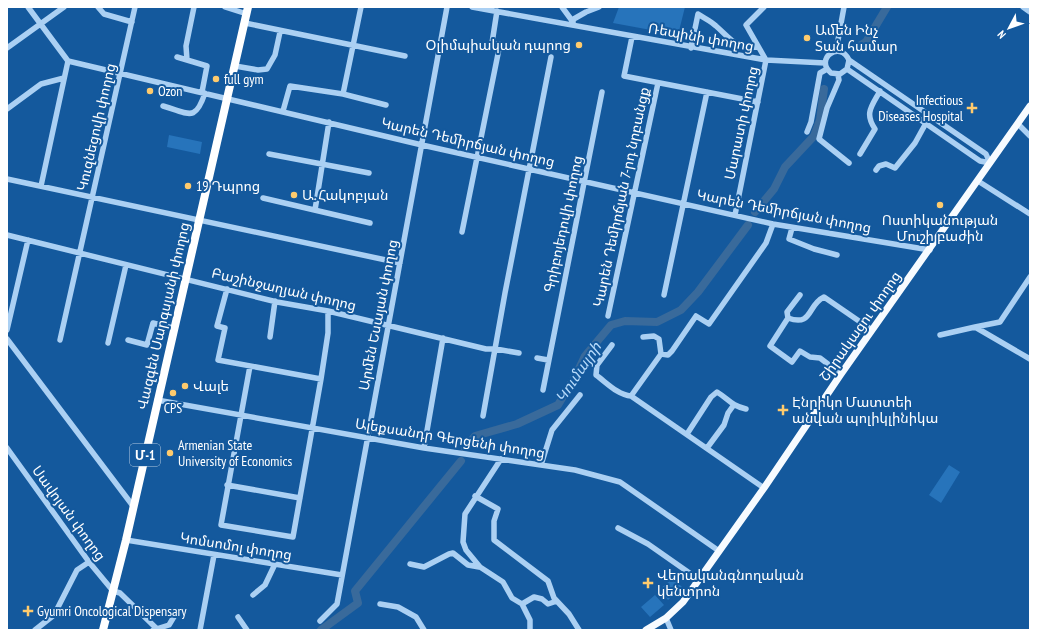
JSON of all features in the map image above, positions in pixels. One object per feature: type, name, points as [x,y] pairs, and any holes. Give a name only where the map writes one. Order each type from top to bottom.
[{"type":"highway","name":"Վազգեն Սարգսյանի փողոց","points":[[103,630],[126,540],[173,328],[248,10]]},
{"type":"main road","name":"Շիրակացու փողոց","points":[[646,630],[666,618],[682,602],[764,488],[841,374],[930,250],[1030,106]]},
{"type":"street","points":[[28,7],[68,61],[41,186]]},
{"type":"street","points":[[7,48],[64,7]]},
{"type":"street","points":[[98,7],[104,14],[132,22]]},
{"type":"street","name":"Կուզնեցովի փողոց","points":[[60,340],[135,7]]},
{"type":"street","points":[[187,60],[186,46],[194,7]]},
{"type":"street","points":[[225,7],[248,10]]},
{"type":"street","points":[[343,94],[361,7]]},
{"type":"street","name":"Արմեն Եսայան փողոց","points":[[320,621],[337,604],[447,7]]},
{"type":"street","name":"Ռեպինի փողոց","points":[[472,7],[691,48],[766,60],[826,66]]},
{"type":"street","points":[[562,7],[572,20],[574,26]]},
{"type":"street","points":[[572,20],[599,7]]},
{"type":"street","points":[[764,7],[746,25],[766,60]]},
{"type":"street","points":[[807,132],[811,122],[820,73],[826,66],[828,55],[836,50],[844,7]]},
{"type":"street","points":[[1023,7],[1030,12]]},
{"type":"street","points":[[462,232],[479,157],[500,44],[492,43],[497,11]]},
{"type":"street","points":[[691,48],[698,14],[716,26],[729,40],[748,48],[758,47]]},
{"type":"street","points":[[245,23],[280,32],[405,56]]},
{"type":"street","points":[[235,66],[258,70],[267,68],[275,54],[280,32]]},
{"type":"street","points":[[632,37],[624,76],[758,102]]},
{"type":"street","points":[[836,50],[844,53],[849,60],[986,154],[990,163]]},
{"type":"street","points":[[163,106],[191,114],[196,113],[200,108],[207,66],[177,57]]},
{"type":"street","points":[[483,416],[505,293],[551,57]]},
{"type":"street","name":"Մարատի փողոց","points":[[735,215],[766,60]]},
{"type":"street","points":[[826,66],[831,73],[838,75],[847,69],[849,60]]},
{"type":"street","name":"Կարեն Դեմիրճյան փողոց","points":[[68,61],[422,145],[585,180],[773,224],[930,250]]},
{"type":"street","points":[[847,69],[980,161],[990,163]]},
{"type":"street","points":[[838,75],[839,80],[827,108],[819,139],[849,163]]},
{"type":"street","points":[[7,109],[41,84],[64,78]]},
{"type":"street","name":"Կարեն Դեմիրճյան 7-րդ նրբանցք","points":[[608,316],[658,83]]},
{"type":"street","points":[[283,111],[290,86],[343,94],[386,105]]},
{"type":"street","points":[[860,154],[875,128],[869,120],[869,113],[880,91]]},
{"type":"street","name":"Գրիբոյեդովի փողոց","points":[[543,390],[602,92]]},
{"type":"street","points":[[664,295],[707,92]]},
{"type":"street","points":[[315,210],[329,122]]},
{"type":"street","points":[[876,170],[879,166],[886,164],[895,168],[915,142],[926,123]]},
{"type":"street","points":[[1018,124],[1030,136]]},
{"type":"street","points":[[940,132],[944,125]]},
{"type":"street","points":[[269,154],[369,173]]},
{"type":"street","points":[[7,179],[400,263]]},
{"type":"street","points":[[978,181],[1030,214]]},
{"type":"street","points":[[262,198],[370,223]]},
{"type":"street","points":[[661,354],[668,354],[672,350],[696,316],[709,324],[766,243],[773,224]]},
{"type":"street","points":[[792,228],[789,239],[814,249],[837,255]]},
{"type":"street","name":"Բաշինջաղյան փողոց","points":[[7,235],[275,301],[328,311],[486,349],[496,349],[519,353]]},
{"type":"street","points":[[7,330],[28,240]]},
{"type":"street","points":[[108,343],[126,265]]},
{"type":"street","points":[[940,335],[1000,322],[1030,277]]},
{"type":"street","points":[[226,289],[217,326],[225,328],[218,360],[321,379]]},
{"type":"street","points":[[800,294],[787,312],[788,318],[770,346],[792,362],[800,351],[810,357],[820,358],[841,374]]},
{"type":"street","points":[[788,318],[800,321],[806,319],[819,300],[824,298],[872,330]]},
{"type":"street","points":[[270,337],[275,301]]},
{"type":"street","points":[[250,366],[240,414],[221,525],[294,537],[328,333],[328,311]]},
{"type":"street","points":[[128,340],[147,345],[153,323],[173,328]]},
{"type":"street","points":[[975,328],[1030,359]]},
{"type":"street","points":[[631,396],[661,354],[659,339],[654,336],[643,337]]},
{"type":"street","points":[[424,448],[443,338]]},
{"type":"street","points":[[7,339],[9,345],[133,506]]},
{"type":"street","points":[[612,345],[597,365],[596,375],[616,390],[626,396],[631,396],[764,488]]},
{"type":"street","points":[[537,358],[548,360]]},
{"type":"street","points":[[687,434],[711,397],[717,392],[727,398],[734,406],[746,409]]},
{"type":"street","points":[[541,465],[552,430],[580,395]]},
{"type":"street","name":"Ալեքսանդր Գերցենի փողոց","points":[[157,400],[313,428],[367,436],[424,448],[575,470],[620,482],[718,551]]},
{"type":"street","points":[[707,448],[724,425],[728,413],[734,406]]},
{"type":"street","name":"Սավոյան փողոց","points":[[7,448],[90,562],[113,591],[120,593],[154,629]]},
{"type":"street","points":[[501,459],[475,496],[465,514],[463,542],[466,550],[480,567],[503,582],[512,598],[522,604],[530,620],[530,630]]},
{"type":"street","points":[[228,485],[300,498]]},
{"type":"street","points":[[475,496],[498,509],[494,521],[494,540],[548,581],[554,598],[569,614],[579,630]]},
{"type":"street","points":[[618,528],[648,544],[698,579]]},
{"type":"street","name":"Կոմսոմոլ փողոց","points":[[126,540],[342,575]]},
{"type":"street","points":[[410,564],[424,567],[453,553],[460,560],[480,567]]},
{"type":"street","points":[[200,630],[214,555]]},
{"type":"street","points":[[35,630],[54,615],[77,570],[90,562]]},
{"type":"street","points":[[253,595],[265,585],[275,564]]},
{"type":"street","points":[[522,604],[534,597],[542,599],[548,604],[557,601]]},
{"type":"street","points":[[380,604],[398,607],[416,617],[424,630]]},
{"type":"street","points":[[154,629],[170,625],[175,614]]},
{"type":"street","points":[[238,617],[247,630]]},
{"type":"street","points":[[666,618],[669,629]]},
{"type":"shaded area","points":[[619,7],[685,7],[678,35],[613,23]]},
{"type":"shaded area","points":[[169,135],[202,142],[200,154],[167,147]]},
{"type":"shaded area","points":[[949,465],[960,472],[941,503],[929,495]]},
{"type":"shaded area","points":[[673,578],[682,587],[668,600],[659,590]]},
{"type":"shaded area","points":[[655,595],[664,605],[650,617],[641,607]]},
{"type":"waterway","points":[[854,49],[866,42],[887,7]]},
{"type":"waterway","points":[[755,212],[774,189],[785,167],[814,136],[820,120],[824,89]]},
{"type":"waterway","name":"Կումայրի","points":[[465,448],[475,436],[517,424],[558,405],[576,375],[585,356],[611,325],[625,321],[657,322],[681,310],[698,292],[748,225]]},
{"type":"waterway","name":"Կումայրի","points":[[321,630],[358,603],[355,591],[461,461]]},
{"type":"place","name":"Ամեն Ինչ Տան համար","points":[[807,38]]},
{"type":"place","name":"Օլիմպիական դպրոց","points":[[579,45]]},
{"type":"place","name":"full gym","points":[[216,79]]},
{"type":"place","name":"Ozon","points":[[150,91]]},
{"type":"place","name":"Infectious Diseases Hospital","points":[[972,108]]},
{"type":"place","name":"19 Դպրոց","points":[[188,186]]},
{"type":"place","name":"Ա. Հակոբյան","points":[[294,195]]},
{"type":"place","name":"Ոստիկանության Մուշի բաժին","points":[[940,205]]},
{"type":"place","name":"Վալե","points":[[185,386]]},
{"type":"place","name":"CPS","points":[[173,393]]},
{"type":"place","name":"Էնրիկո Մատտեի անվան պոլիկլինիկա","points":[[783,410]]},
{"type":"place","name":"Armenian State University of Economics","points":[[170,453]]},
{"type":"place","name":"Վերականգնողական կենտրոն","points":[[648,583]]},
{"type":"place","name":"Gyumri Oncological Dispensary","points":[[28,611]]}]
